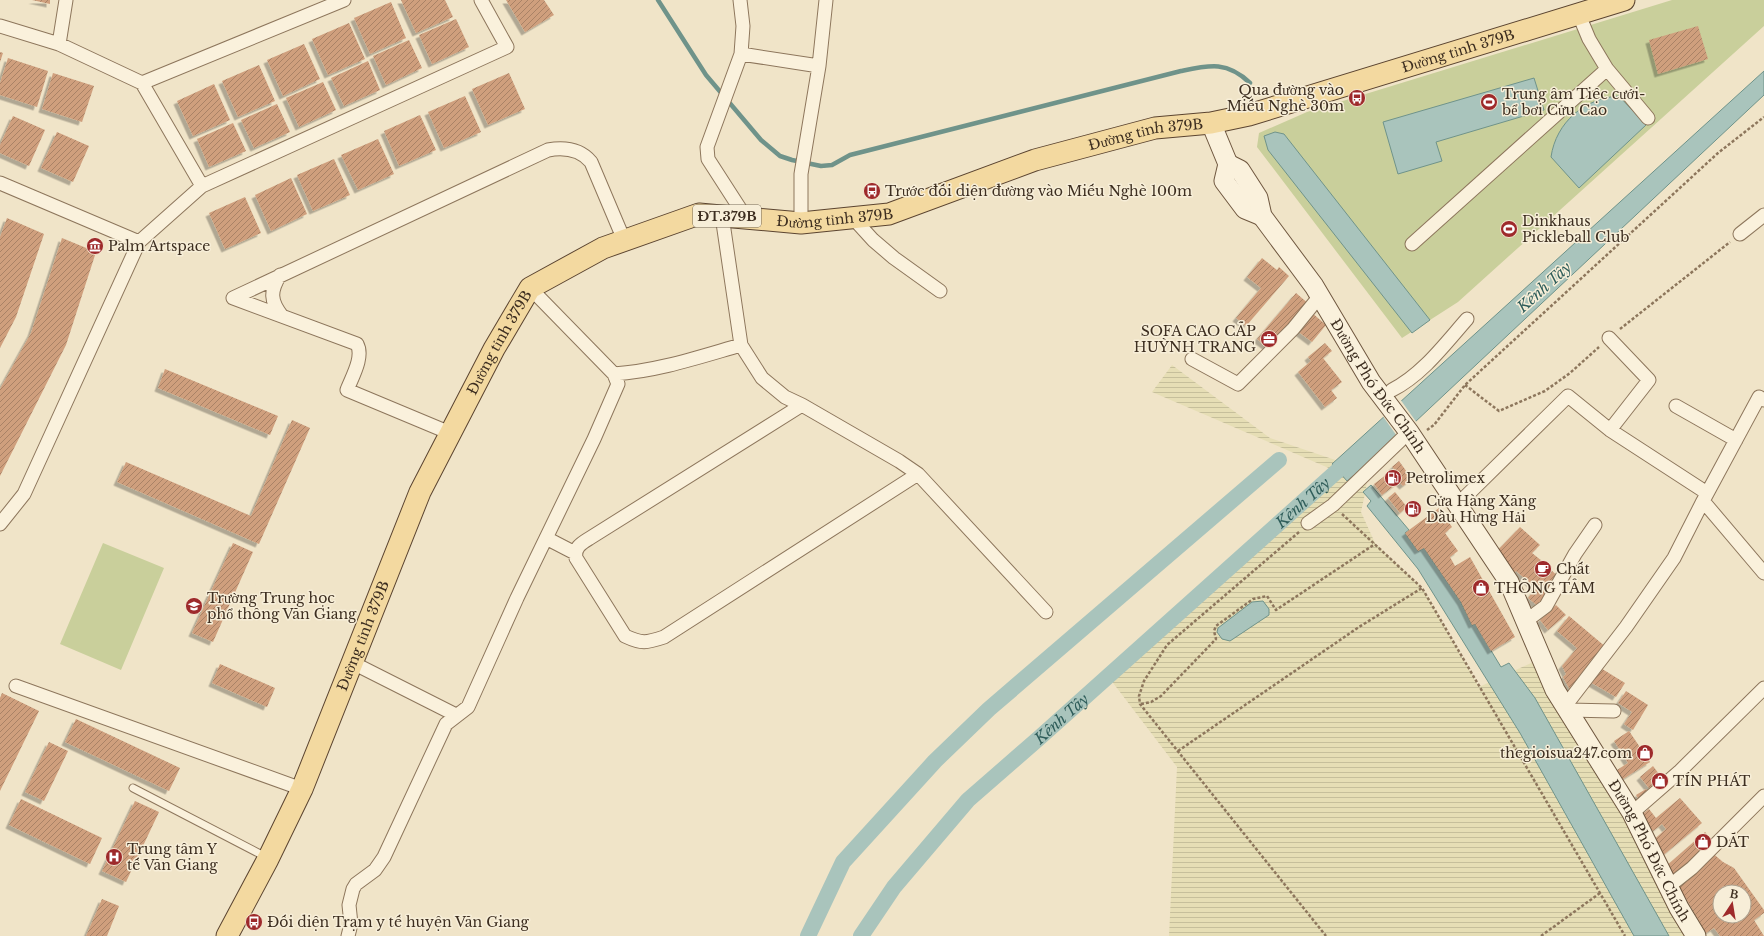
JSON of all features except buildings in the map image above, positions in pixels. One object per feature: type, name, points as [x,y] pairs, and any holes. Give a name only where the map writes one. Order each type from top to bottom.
[{"type":"main road","name":"Đường tỉnh 379B","points":[[227,936],[268,859],[302,790],[420,492],[494,349],[530,288],[603,248],[699,214],[801,223],[889,214],[1035,160],[1155,128],[1211,123],[1249,115],[1624,0]]},
{"type":"main road","name":"Đường Phó Đức Chính","points":[[1211,123],[1228,164],[1224,181],[1245,209],[1262,216],[1314,286],[1319,297],[1371,382],[1388,394],[1412,436],[1509,582],[1555,690],[1632,812],[1668,887],[1696,936]]},
{"type":"street","points":[[59,44],[66,0]]},
{"type":"street","points":[[0,524],[24,494],[139,242],[202,186],[508,47],[481,0]]},
{"type":"street","points":[[740,0],[743,26],[739,59],[707,146],[708,159],[746,218]]},
{"type":"street","points":[[801,223],[801,174],[819,66],[826,0]]},
{"type":"street","points":[[142,83],[340,1]]},
{"type":"street","points":[[1579,15],[1589,39],[1607,69],[1648,118]]},
{"type":"street","points":[[0,26],[59,44],[142,83],[202,186]]},
{"type":"street","points":[[739,59],[819,66]]},
{"type":"street","points":[[1412,244],[1607,69]]},
{"type":"street","points":[[450,433],[347,390],[359,356],[360,349],[357,344],[232,298],[548,150],[560,148],[574,150],[585,154],[591,162],[624,240]]},
{"type":"street","points":[[0,183],[139,242]]},
{"type":"street","points":[[722,216],[741,345],[762,378],[785,397],[802,405],[899,461],[918,474],[1046,612]]},
{"type":"street","points":[[1740,234],[1764,216]]},
{"type":"street","points":[[853,218],[873,240],[894,258],[940,291]]},
{"type":"street","points":[[280,275],[274,284],[272,298],[274,307],[282,316]]},
{"type":"street","points":[[348,936],[351,924],[349,905],[352,889],[356,884],[375,870],[384,857],[446,724],[468,707],[517,598],[594,439],[618,384],[614,374],[530,288]]},
{"type":"street","points":[[1192,359],[1238,384],[1293,329],[1319,297]]},
{"type":"street","points":[[1388,394],[1424,366],[1467,319]]},
{"type":"street","points":[[1609,338],[1649,380],[1610,430]]},
{"type":"street","points":[[614,374],[632,373],[672,365],[741,345]]},
{"type":"street","points":[[1458,504],[1568,396],[1610,430],[1705,497],[1764,573]]},
{"type":"street","points":[[1567,707],[1626,627],[1674,558],[1705,497],[1762,396]]},
{"type":"street","points":[[802,405],[580,545],[575,553],[576,558],[625,636],[636,641],[646,643],[664,637],[918,474]]},
{"type":"street","points":[[1676,406],[1736,440]]},
{"type":"street","points":[[1308,523],[1333,505],[1412,436]]},
{"type":"street","points":[[1526,621],[1546,606],[1575,554],[1595,525]]},
{"type":"street","points":[[546,538],[575,553]]},
{"type":"street","points":[[353,663],[456,715]]},
{"type":"street","points":[[16,686],[302,790]]},
{"type":"street","points":[[1632,812],[1679,772],[1764,688]]},
{"type":"street","points":[[1567,707],[1614,711]]},
{"type":"street","points":[[1668,887],[1692,868],[1764,796]]},
{"type":"lane","points":[[133,788],[268,859]]},
{"type":"path","points":[[1412,436],[1434,425],[1465,385],[1718,153],[1764,117]]},
{"type":"path","points":[[1333,505],[1422,588],[1625,936]]},
{"type":"path","points":[[1308,523],[1293,538],[1167,645],[1144,681],[1139,696],[1140,704],[1326,936]]},
{"type":"path","points":[[1140,704],[1151,702],[1161,696],[1216,639],[1214,632],[1216,626],[1253,599],[1267,596],[1276,610],[1375,544]]},
{"type":"path","points":[[1178,751],[1359,627],[1422,588]]},
{"type":"path","points":[[1540,936],[1600,893]]},
{"type":"shaded area","points":[[1172,365],[1270,438],[1368,471],[1361,512],[1375,543],[1422,588],[1479,687],[1542,658],[1696,936],[1169,936],[1177,767],[1107,675],[1338,472],[1152,392]]},
{"type":"green space","points":[[1672,0],[1764,0],[1764,26],[1458,302],[1402,338],[1257,147],[1259,133],[1307,112]]},
{"type":"green space","points":[[103,543],[164,568],[121,670],[60,644]]},
{"type":"water","points":[[1764,71],[1764,95],[1398,438],[1347,481],[1332,464]]},
{"type":"water","points":[[1534,78],[1544,110],[1436,142],[1442,161],[1398,174],[1383,122]]},
{"type":"water","points":[[1619,96],[1646,125],[1579,188],[1551,157],[1554,144],[1559,133],[1574,114],[1595,101]]},
{"type":"water","points":[[1275,132],[1284,134],[1430,320],[1412,333],[1268,150],[1264,136]]},
{"type":"water","points":[[1371,485],[1409,530],[1405,533],[1418,551],[1424,548],[1461,602],[1472,625],[1475,624],[1501,667],[1509,663],[1535,698],[1669,936],[1634,936],[1520,733],[1418,569],[1367,506],[1371,501],[1363,492]]},
{"type":"water","points":[[1263,601],[1269,609],[1269,615],[1230,641],[1222,639],[1217,632],[1218,628],[1252,602]]},
{"type":"pier","points":[[1400,399],[1417,423],[1399,439],[1382,415]]},
{"type":"waterway","points":[[658,0],[706,75],[761,140],[780,156],[821,166],[832,165],[850,155],[1201,67],[1218,66],[1226,68],[1234,71],[1250,83]]},
{"type":"waterway","name":"Kênh Tây","points":[[861,936],[894,887],[968,800],[1354,456]]},
{"type":"waterway","points":[[808,936],[843,862],[935,761],[989,709],[1279,460]]},
{"type":"place","name":"Qua đường vào Miếu Nghè 30m","points":[[1357,98]]},
{"type":"place","name":"Trung âm Tiệc cưới- bể bơi Cửu Cao","points":[[1489,102]]},
{"type":"place","name":"Trước đối diện đường vào Miếu Nghè 100m","points":[[872,191]]},
{"type":"place","name":"Dinkhaus Pickleball Club","points":[[1509,229]]},
{"type":"place","name":"Palm Artspace","points":[[95,246]]},
{"type":"place","name":"SOFA CAO CẤP HUỲNH TRANG","points":[[1269,339]]},
{"type":"place","name":"Petrolimex","points":[[1393,478]]},
{"type":"place","name":"Cửa Hàng Xăng Dầu Hưng Hải","points":[[1413,509]]},
{"type":"place","name":"Chất","points":[[1543,569]]},
{"type":"place","name":"THÔNG TÂM","points":[[1481,588]]},
{"type":"place","name":"Trường Trung học phổ thông Văn Giang","points":[[194,606]]},
{"type":"place","name":"thegioisua247.com","points":[[1645,753]]},
{"type":"place","name":"TÍN PHÁT","points":[[1660,781]]},
{"type":"place","name":"DẮT","points":[[1703,842]]},
{"type":"place","name":"Trung tâm Y tế Văn Giang","points":[[114,857]]},
{"type":"place","name":"Đối diện Trạm y tế huyện Văn Giang","points":[[254,922]]}]
